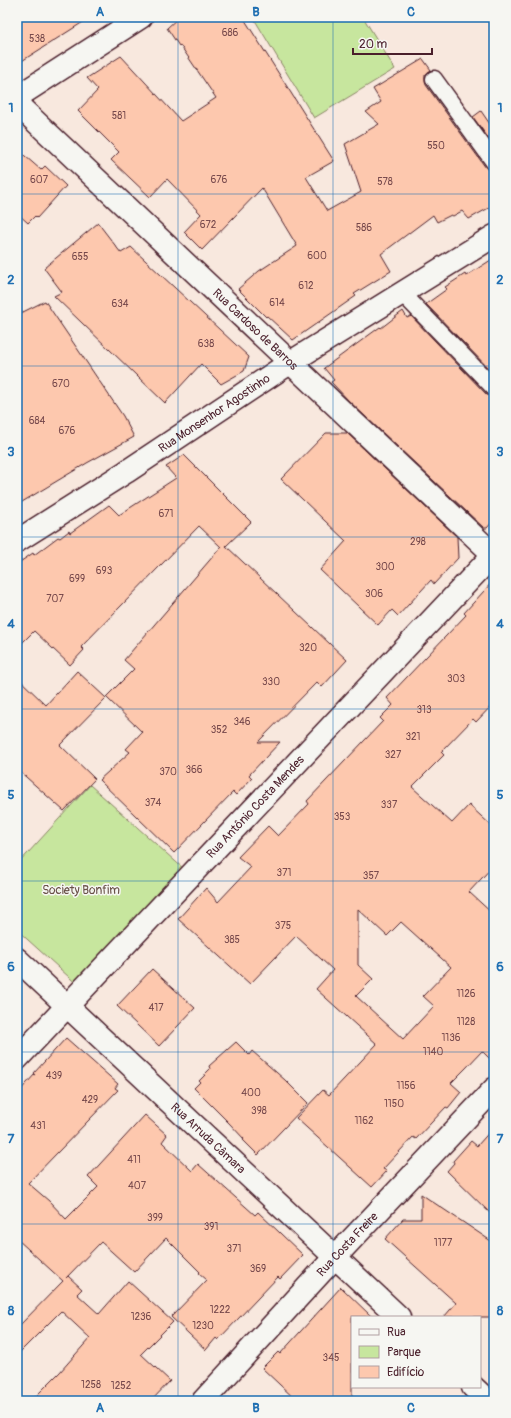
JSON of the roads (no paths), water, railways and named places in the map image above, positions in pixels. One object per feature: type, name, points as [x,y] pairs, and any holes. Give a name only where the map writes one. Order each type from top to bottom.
[{"type":"street","points":[[17,97],[141,17]]},
{"type":"street","name":"Rua Cardoso de Barros","points":[[17,104],[494,554]]},
{"type":"street","name":"Rua Monsenhor Agostinho","points":[[17,541],[126,472],[290,362],[494,236]]},
{"type":"street","name":"Rua Antônio Costa Mendes","points":[[17,1059],[66,1005],[494,554]]},
{"type":"street","name":"Rua Arruda Câmara","points":[[17,959],[397,1316]]},
{"type":"street","name":"Rua Costa Freire","points":[[203,1401],[335,1257],[494,1089]]},
{"type":"street","points":[[474,1388],[488,1401]]},
{"type":"lane","points":[[434,79],[494,162]]},
{"type":"lane","points":[[402,293],[494,388]]},
{"type":"park label","name":"Society Bonfim","points":[[81,890]]}]
